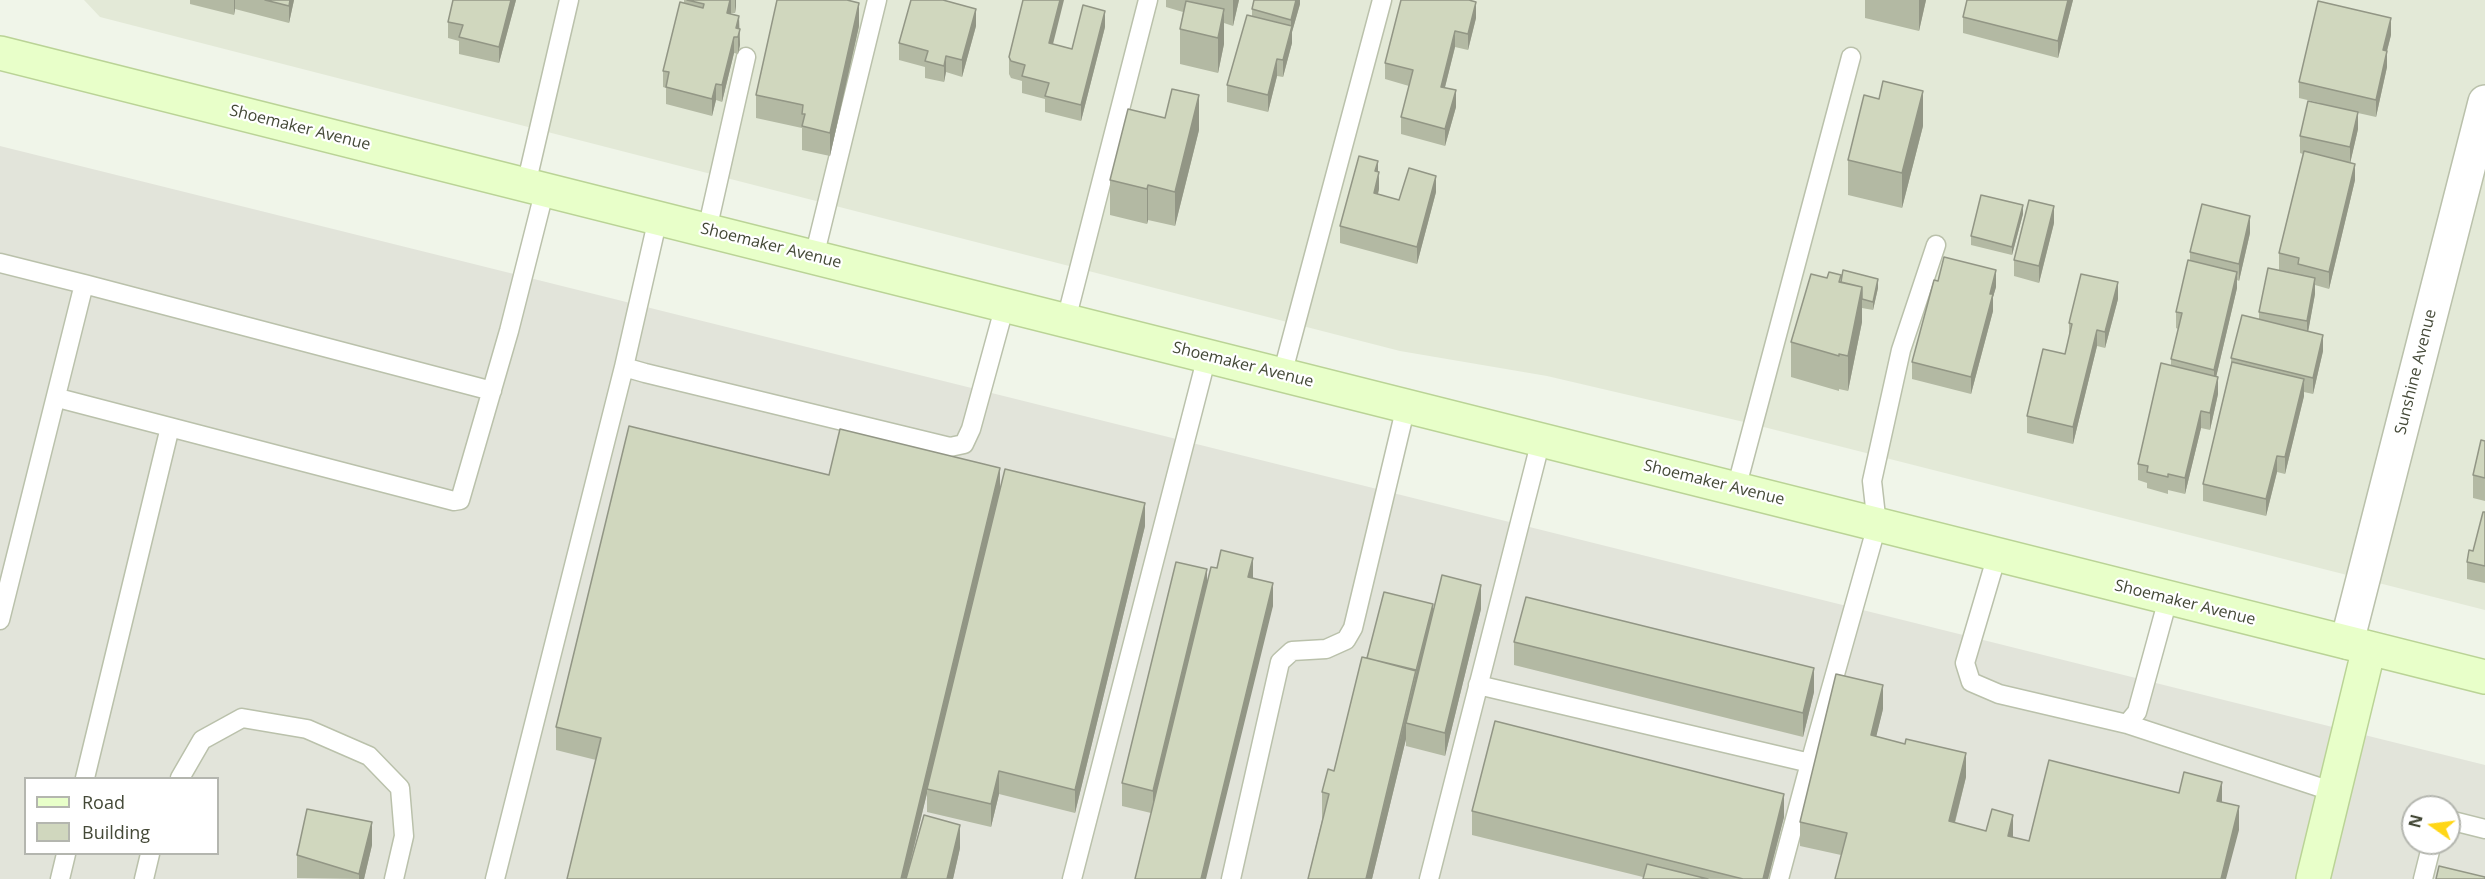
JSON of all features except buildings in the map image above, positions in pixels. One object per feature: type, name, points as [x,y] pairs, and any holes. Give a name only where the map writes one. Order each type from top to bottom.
[{"type":"main road","name":"Shoemaker Avenue","points":[[0,54],[2485,677]]},
{"type":"main road","name":"Sunshine Avenue","points":[[2313,879],[2334,792],[2358,645]]},
{"type":"street","name":"Sunshine Avenue","points":[[2358,645],[2485,102]]},
{"type":"lane","points":[[57,398],[454,501],[460,500],[492,391],[535,187],[569,0]]},
{"type":"lane","points":[[814,257],[877,0]]},
{"type":"lane","points":[[1066,321],[1148,0]]},
{"type":"lane","points":[[1282,375],[1382,0]]},
{"type":"lane","points":[[707,230],[746,57]]},
{"type":"lane","points":[[1736,489],[1851,57]]},
{"type":"lane","points":[[495,879],[624,367],[658,218]]},
{"type":"lane","points":[[1779,879],[1877,525],[1872,482],[1901,351],[1936,245]]},
{"type":"lane","points":[[0,263],[492,391]]},
{"type":"lane","points":[[0,620],[84,284]]},
{"type":"lane","points":[[624,367],[950,447],[963,444],[971,429],[1005,305]]},
{"type":"lane","points":[[1072,879],[1207,356]]},
{"type":"lane","points":[[1231,879],[1280,662],[1292,651],[1326,649],[1346,640],[1353,628],[1406,406]]},
{"type":"lane","points":[[85,777],[170,427]]},
{"type":"lane","points":[[1429,879],[1541,440]]},
{"type":"lane","points":[[1997,555],[1965,663],[1971,682],[1999,694],[2127,724],[2334,792]]},
{"type":"lane","points":[[2127,724],[2137,712],[2168,599]]},
{"type":"lane","points":[[1478,685],[1810,763]]},
{"type":"lane","points":[[181,777],[202,740],[242,718],[307,729],[369,756],[400,788],[404,836],[394,879]]},
{"type":"lane","points":[[2461,823],[2485,829]]},
{"type":"lane","points":[[60,879],[66,855]]},
{"type":"lane","points":[[144,879],[150,855]]},
{"type":"lane","points":[[2423,879],[2429,855]]},
{"type":"shaded area","points":[[84,0],[2485,0],[2485,610],[1744,422],[1547,376],[1400,351],[100,17]]},
{"type":"shaded area","points":[[0,146],[2485,765],[2485,879],[0,879]]}]
